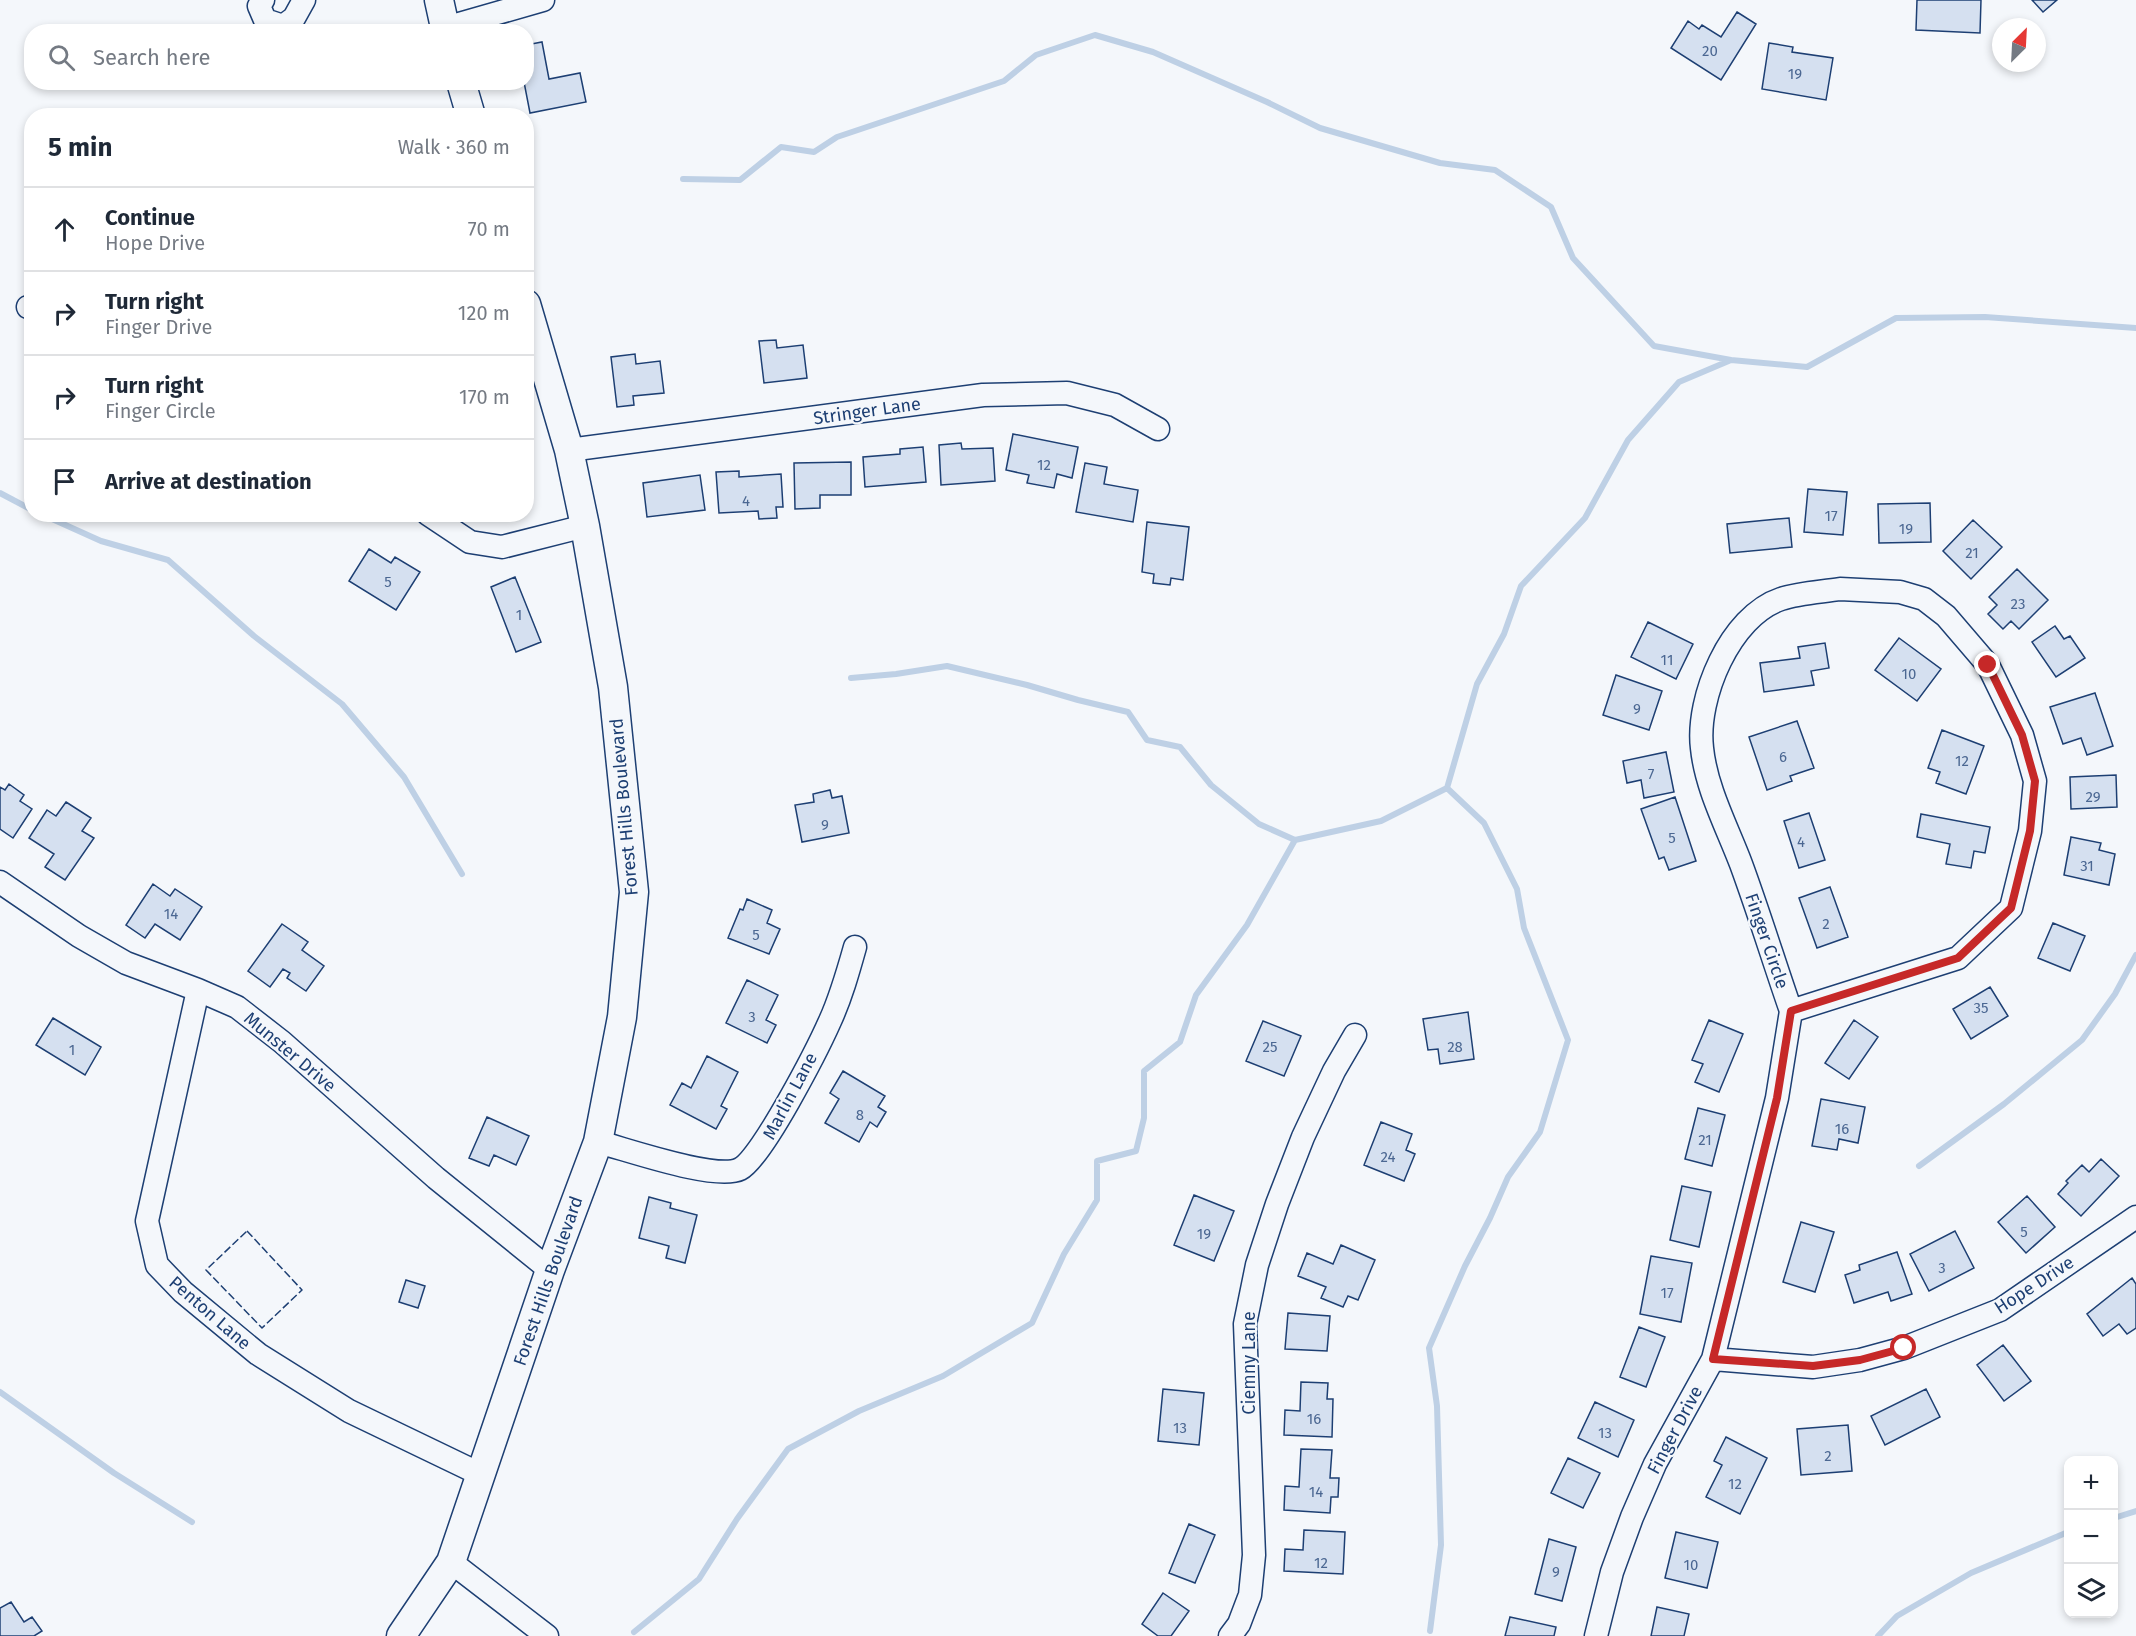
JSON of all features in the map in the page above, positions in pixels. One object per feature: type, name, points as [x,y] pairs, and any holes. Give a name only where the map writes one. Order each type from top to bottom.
[{"type":"main road","points":[[439,0],[445,24]]},
{"type":"main road","points":[[463,90],[469,108]]},
{"type":"main road","name":"Forest Hills Boulevard","points":[[401,1636],[451,1563],[550,1270],[598,1142],[622,1017],[634,891],[613,687],[585,526],[569,450],[534,331]]},
{"type":"street","points":[[263,0],[259,6],[265,20],[277,24]]},
{"type":"street","points":[[286,24],[294,18],[304,0]]},
{"type":"street","points":[[465,24],[543,0]]},
{"type":"street","name":"Stringer Lane","points":[[569,450],[983,395],[1067,393],[1115,405],[1158,429]]},
{"type":"street","points":[[440,522],[470,542],[502,547],[585,526]]},
{"type":"street","name":"Finger Circle","points":[[1840,589],[1900,592],[1924,599],[1946,616],[1988,665],[2022,735],[2035,781],[2030,831],[2011,908],[1958,958],[1791,1011],[1706,772],[1702,746],[1703,720],[1708,695],[1719,662],[1739,632],[1757,613],[1780,599],[1840,589]]},
{"type":"street","name":"Munster Drive","points":[[0,882],[79,936],[126,963],[237,1007],[282,1042],[436,1178],[550,1270]]},
{"type":"street","name":"Marlin Lane","points":[[598,1142],[695,1168],[718,1172],[740,1169],[762,1147],[824,1032],[845,984],[855,947]]},
{"type":"street","name":"Penton Lane","points":[[198,990],[147,1221],[157,1265],[183,1292],[258,1354],[349,1410],[482,1475]]},
{"type":"street","name":"Finger Drive","points":[[1596,1636],[1612,1572],[1632,1517],[1655,1464],[1713,1359],[1777,1098],[1791,1011]]},
{"type":"street","name":"Ciemny Lane","points":[[1230,1636],[1239,1624],[1250,1595],[1254,1555],[1245,1324],[1257,1265],[1277,1204],[1304,1137],[1334,1071],[1355,1035]]},
{"type":"street","name":"Hope Drive","points":[[1713,1359],[1813,1366],[1860,1360],[1904,1348],[2000,1310],[2136,1217]]},
{"type":"street","points":[[451,1563],[547,1636]]},
{"type":"building","points":[[1917,0],[1981,0],[1980,33],[1916,30]]},
{"type":"building","points":[[2032,0],[2057,0],[2043,12]]},
{"type":"building","points":[[1737,12],[1756,24],[1721,80],[1671,48],[1688,21],[1699,29],[1702,25],[1721,37]]},
{"type":"building","points":[[542,42],[549,79],[580,73],[586,102],[534,112],[534,108],[529,108],[526,90],[534,90],[534,44]]},
{"type":"building","points":[[1769,43],[1793,47],[1792,52],[1833,58],[1826,100],[1762,89]]},
{"type":"building","points":[[776,340],[777,348],[803,345],[807,378],[764,383],[759,341]]},
{"type":"building","points":[[635,354],[636,364],[660,361],[664,393],[633,396],[634,405],[617,407],[611,357]]},
{"type":"building","points":[[1013,434],[1078,447],[1072,478],[1057,474],[1054,488],[1027,483],[1029,475],[1006,470]]},
{"type":"building","points":[[961,443],[962,449],[993,448],[995,481],[941,485],[939,445]]},
{"type":"building","points":[[923,447],[926,482],[865,487],[863,457],[900,454],[900,449]]},
{"type":"building","points":[[851,462],[851,495],[820,495],[820,508],[795,509],[794,463]]},
{"type":"building","points":[[1085,463],[1107,467],[1104,484],[1138,490],[1133,522],[1076,512]]},
{"type":"building","points":[[739,471],[739,477],[781,474],[783,507],[776,507],[777,518],[759,519],[758,511],[719,513],[716,472]]},
{"type":"building","points":[[700,475],[705,510],[647,517],[643,483]]},
{"type":"building","points":[[1808,489],[1847,492],[1843,535],[1804,532]]},
{"type":"building","points":[[1930,503],[1931,542],[1879,543],[1878,504]]},
{"type":"building","points":[[1789,518],[1792,547],[1730,553],[1727,524]]},
{"type":"building","points":[[1973,520],[2002,547],[1971,579],[1943,551]]},
{"type":"building","points":[[1147,522],[1189,527],[1183,580],[1171,578],[1170,585],[1153,583],[1154,574],[1142,572]]},
{"type":"building","points":[[369,549],[391,563],[395,557],[420,572],[396,610],[349,581]]},
{"type":"building","points":[[2017,569],[2048,600],[2019,629],[2011,621],[2003,629],[1988,614],[1997,605],[1989,597]]},
{"type":"building","points":[[515,577],[541,642],[516,652],[491,587]]},
{"type":"building","points":[[1648,622],[1693,644],[1676,679],[1631,657]]},
{"type":"building","points":[[2055,626],[2064,639],[2070,636],[2085,658],[2056,677],[2032,642]]},
{"type":"building","points":[[1899,638],[1941,669],[1917,701],[1875,670]]},
{"type":"building","points":[[1825,643],[1829,668],[1811,671],[1814,685],[1764,692],[1760,663],[1800,658],[1798,647]]},
{"type":"building","points":[[1616,675],[1662,691],[1649,730],[1603,715]]},
{"type":"building","points":[[2095,693],[2113,746],[2087,755],[2081,738],[2063,744],[2050,707]]},
{"type":"building","points":[[1797,721],[1814,768],[1790,776],[1792,781],[1767,790],[1749,737]]},
{"type":"building","points":[[1942,730],[1984,746],[1966,794],[1936,783],[1940,772],[1928,768]]},
{"type":"building","points":[[1666,752],[1674,792],[1644,798],[1641,780],[1627,783],[1623,761]]},
{"type":"building","points":[[2116,775],[2117,807],[2071,809],[2070,777]]},
{"type":"building","points":[[9,784],[24,795],[20,801],[32,809],[13,838],[0,829],[0,787],[5,790]]},
{"type":"building","points":[[830,790],[832,798],[842,796],[849,833],[802,842],[795,805],[814,802],[813,794]]},
{"type":"building","points":[[1675,797],[1696,861],[1669,870],[1664,857],[1659,859],[1641,809]]},
{"type":"building","points":[[66,802],[91,818],[82,831],[94,838],[65,880],[45,867],[54,854],[29,838],[47,810],[56,816]]},
{"type":"building","points":[[1809,813],[1825,860],[1799,868],[1784,821]]},
{"type":"building","points":[[1921,814],[1990,827],[1985,853],[1974,851],[1971,868],[1946,864],[1950,844],[1917,837]]},
{"type":"building","points":[[2071,837],[2101,843],[2099,850],[2115,854],[2109,885],[2064,875]]},
{"type":"building","points":[[153,884],[170,896],[175,889],[202,907],[180,940],[155,924],[145,938],[126,925]]},
{"type":"building","points":[[1830,887],[1848,937],[1817,948],[1799,898]]},
{"type":"building","points":[[747,899],[772,910],[767,923],[780,929],[769,954],[728,938],[740,909],[743,910]]},
{"type":"building","points":[[2053,923],[2085,936],[2070,971],[2038,958]]},
{"type":"building","points":[[282,924],[308,942],[302,950],[324,966],[306,991],[287,978],[290,973],[283,969],[270,987],[248,971]]},
{"type":"building","points":[[747,980],[778,995],[766,1020],[776,1025],[767,1043],[726,1023]]},
{"type":"building","points":[[1990,987],[2008,1016],[1971,1039],[1953,1009]]},
{"type":"building","points":[[1468,1012],[1474,1059],[1440,1064],[1438,1049],[1428,1050],[1423,1019]]},
{"type":"building","points":[[53,1018],[101,1047],[85,1075],[36,1045]]},
{"type":"building","points":[[1709,1020],[1743,1034],[1719,1092],[1695,1082],[1703,1064],[1692,1060]]},
{"type":"building","points":[[1854,1020],[1878,1037],[1849,1079],[1825,1063]]},
{"type":"building","points":[[1263,1021],[1301,1036],[1284,1076],[1246,1061]]},
{"type":"building","points":[[707,1056],[738,1072],[721,1106],[727,1109],[716,1129],[670,1105],[682,1083],[691,1088]]},
{"type":"building","points":[[843,1071],[885,1096],[878,1107],[886,1112],[877,1127],[870,1122],[859,1142],[825,1123],[839,1099],[830,1093]]},
{"type":"building","points":[[1821,1099],[1865,1107],[1858,1143],[1839,1139],[1837,1150],[1812,1146]]},
{"type":"building","points":[[1698,1108],[1725,1115],[1712,1166],[1685,1159]]},
{"type":"building","points":[[487,1117],[529,1136],[516,1165],[494,1155],[489,1166],[469,1158]]},
{"type":"building","points":[[1381,1122],[1412,1134],[1406,1150],[1415,1154],[1404,1181],[1364,1165]]},
{"type":"building","points":[[2101,1159],[2119,1176],[2081,1216],[2058,1194],[2068,1183],[2066,1181],[2082,1165],[2089,1172]]},
{"type":"building","points":[[1682,1186],[1711,1192],[1699,1247],[1670,1240]]},
{"type":"building","points":[[1194,1195],[1234,1211],[1214,1261],[1174,1245]]},
{"type":"building","points":[[2027,1196],[2055,1227],[2026,1253],[1998,1222]]},
{"type":"building","points":[[649,1197],[671,1203],[670,1208],[697,1215],[685,1263],[666,1258],[669,1246],[639,1238]]},
{"type":"building","points":[[1801,1222],[1834,1232],[1815,1292],[1783,1282]]},
{"type":"building","points":[[1955,1231],[1974,1268],[1929,1291],[1910,1254]]},
{"type":"building","points":[[1341,1245],[1375,1260],[1358,1300],[1348,1296],[1343,1307],[1321,1298],[1326,1287],[1298,1276],[1307,1253],[1333,1264]]},
{"type":"building","points":[[1897,1252],[1912,1294],[1891,1301],[1888,1292],[1854,1303],[1845,1275],[1860,1270],[1859,1265]]},
{"type":"building","points":[[1651,1256],[1692,1263],[1681,1322],[1640,1314]]},
{"type":"building","points":[[2132,1278],[2136,1284],[2136,1328],[2127,1334],[2119,1324],[2103,1336],[2087,1314]]},
{"type":"building","points":[[406,1280],[425,1286],[418,1308],[399,1302]]},
{"type":"building","points":[[1288,1313],[1330,1316],[1327,1351],[1285,1349]]},
{"type":"building","points":[[1639,1327],[1665,1337],[1646,1387],[1620,1377]]},
{"type":"building","points":[[2003,1345],[2031,1381],[2004,1401],[1977,1365]]},
{"type":"building","points":[[1301,1382],[1328,1383],[1327,1399],[1333,1399],[1332,1437],[1284,1435],[1285,1410],[1300,1411]]},
{"type":"building","points":[[1163,1389],[1204,1393],[1199,1445],[1158,1441]]},
{"type":"building","points":[[1926,1389],[1940,1417],[1885,1445],[1871,1416]]},
{"type":"building","points":[[1595,1402],[1634,1420],[1618,1457],[1578,1438]]},
{"type":"building","points":[[1848,1425],[1852,1471],[1801,1475],[1797,1429]]},
{"type":"building","points":[[1726,1437],[1767,1458],[1740,1514],[1706,1497],[1722,1465],[1714,1461]]},
{"type":"building","points":[[1301,1449],[1332,1450],[1330,1478],[1339,1478],[1338,1497],[1331,1497],[1330,1513],[1284,1510],[1285,1486],[1299,1487]]},
{"type":"building","points":[[1568,1458],[1600,1473],[1583,1508],[1551,1493]]},
{"type":"building","points":[[1189,1524],[1215,1535],[1195,1583],[1169,1573]]},
{"type":"building","points":[[1304,1530],[1345,1532],[1343,1574],[1284,1571],[1285,1549],[1303,1550]]},
{"type":"building","points":[[1676,1532],[1718,1542],[1707,1588],[1665,1578]]},
{"type":"building","points":[[1549,1539],[1576,1547],[1562,1601],[1535,1594]]},
{"type":"building","points":[[1163,1593],[1189,1611],[1171,1636],[1158,1636],[1142,1624]]},
{"type":"building","points":[[11,1602],[24,1622],[32,1617],[42,1631],[34,1636],[0,1636],[0,1608]]},
{"type":"building","points":[[1657,1607],[1689,1614],[1684,1636],[1651,1636]]},
{"type":"building","points":[[1510,1617],[1556,1627],[1554,1636],[1505,1636]]},
{"type":"waterway","points":[[683,179],[740,180],[781,147],[814,152],[837,137],[1004,81],[1036,55],[1095,35],[1153,52],[1320,128],[1440,163],[1495,170],[1551,207],[1573,258],[1654,346],[1731,360]]},
{"type":"waterway","points":[[634,1632],[699,1579],[737,1519],[788,1449],[859,1411],[943,1376],[1032,1323],[1064,1254],[1097,1200],[1097,1161],[1136,1151],[1144,1118],[1144,1071],[1180,1042],[1196,995],[1247,925],[1295,840],[1381,821],[1447,788],[1477,684],[1504,634],[1521,586],[1585,518],[1628,440],[1679,382],[1731,360],[1807,367],[1896,318],[1985,317],[2136,328]]},
{"type":"waterway","points":[[0,493],[24,506]]},
{"type":"waterway","points":[[59,522],[101,541],[168,560],[254,636],[342,704],[404,777],[462,874]]},
{"type":"waterway","points":[[851,678],[947,666],[1128,712],[1147,740],[1180,747],[1211,785],[1259,824],[1295,840]]},
{"type":"waterway","points":[[1430,1631],[1441,1545],[1437,1406],[1429,1348],[1508,1177],[1540,1132],[1568,1040],[1524,928],[1517,889],[1484,823],[1447,788]]},
{"type":"waterway","points":[[1919,1166],[2004,1104],[2082,1040],[2115,994],[2136,955]]},
{"type":"waterway","points":[[0,1392],[114,1473],[192,1522]]},
{"type":"waterway","points":[[2118,1517],[2136,1511]]},
{"type":"waterway","points":[[1878,1636],[1897,1616],[1971,1573],[2064,1534]]},
{"type":"fence","points":[[247,1231],[302,1290],[262,1328],[206,1270],[247,1231]]},
{"type":"route","points":[[1904,1348],[1860,1360],[1813,1366],[1713,1359],[1777,1098],[1791,1011],[1958,958],[2011,908],[2030,831],[2035,781],[2022,735],[1988,665]]}]
